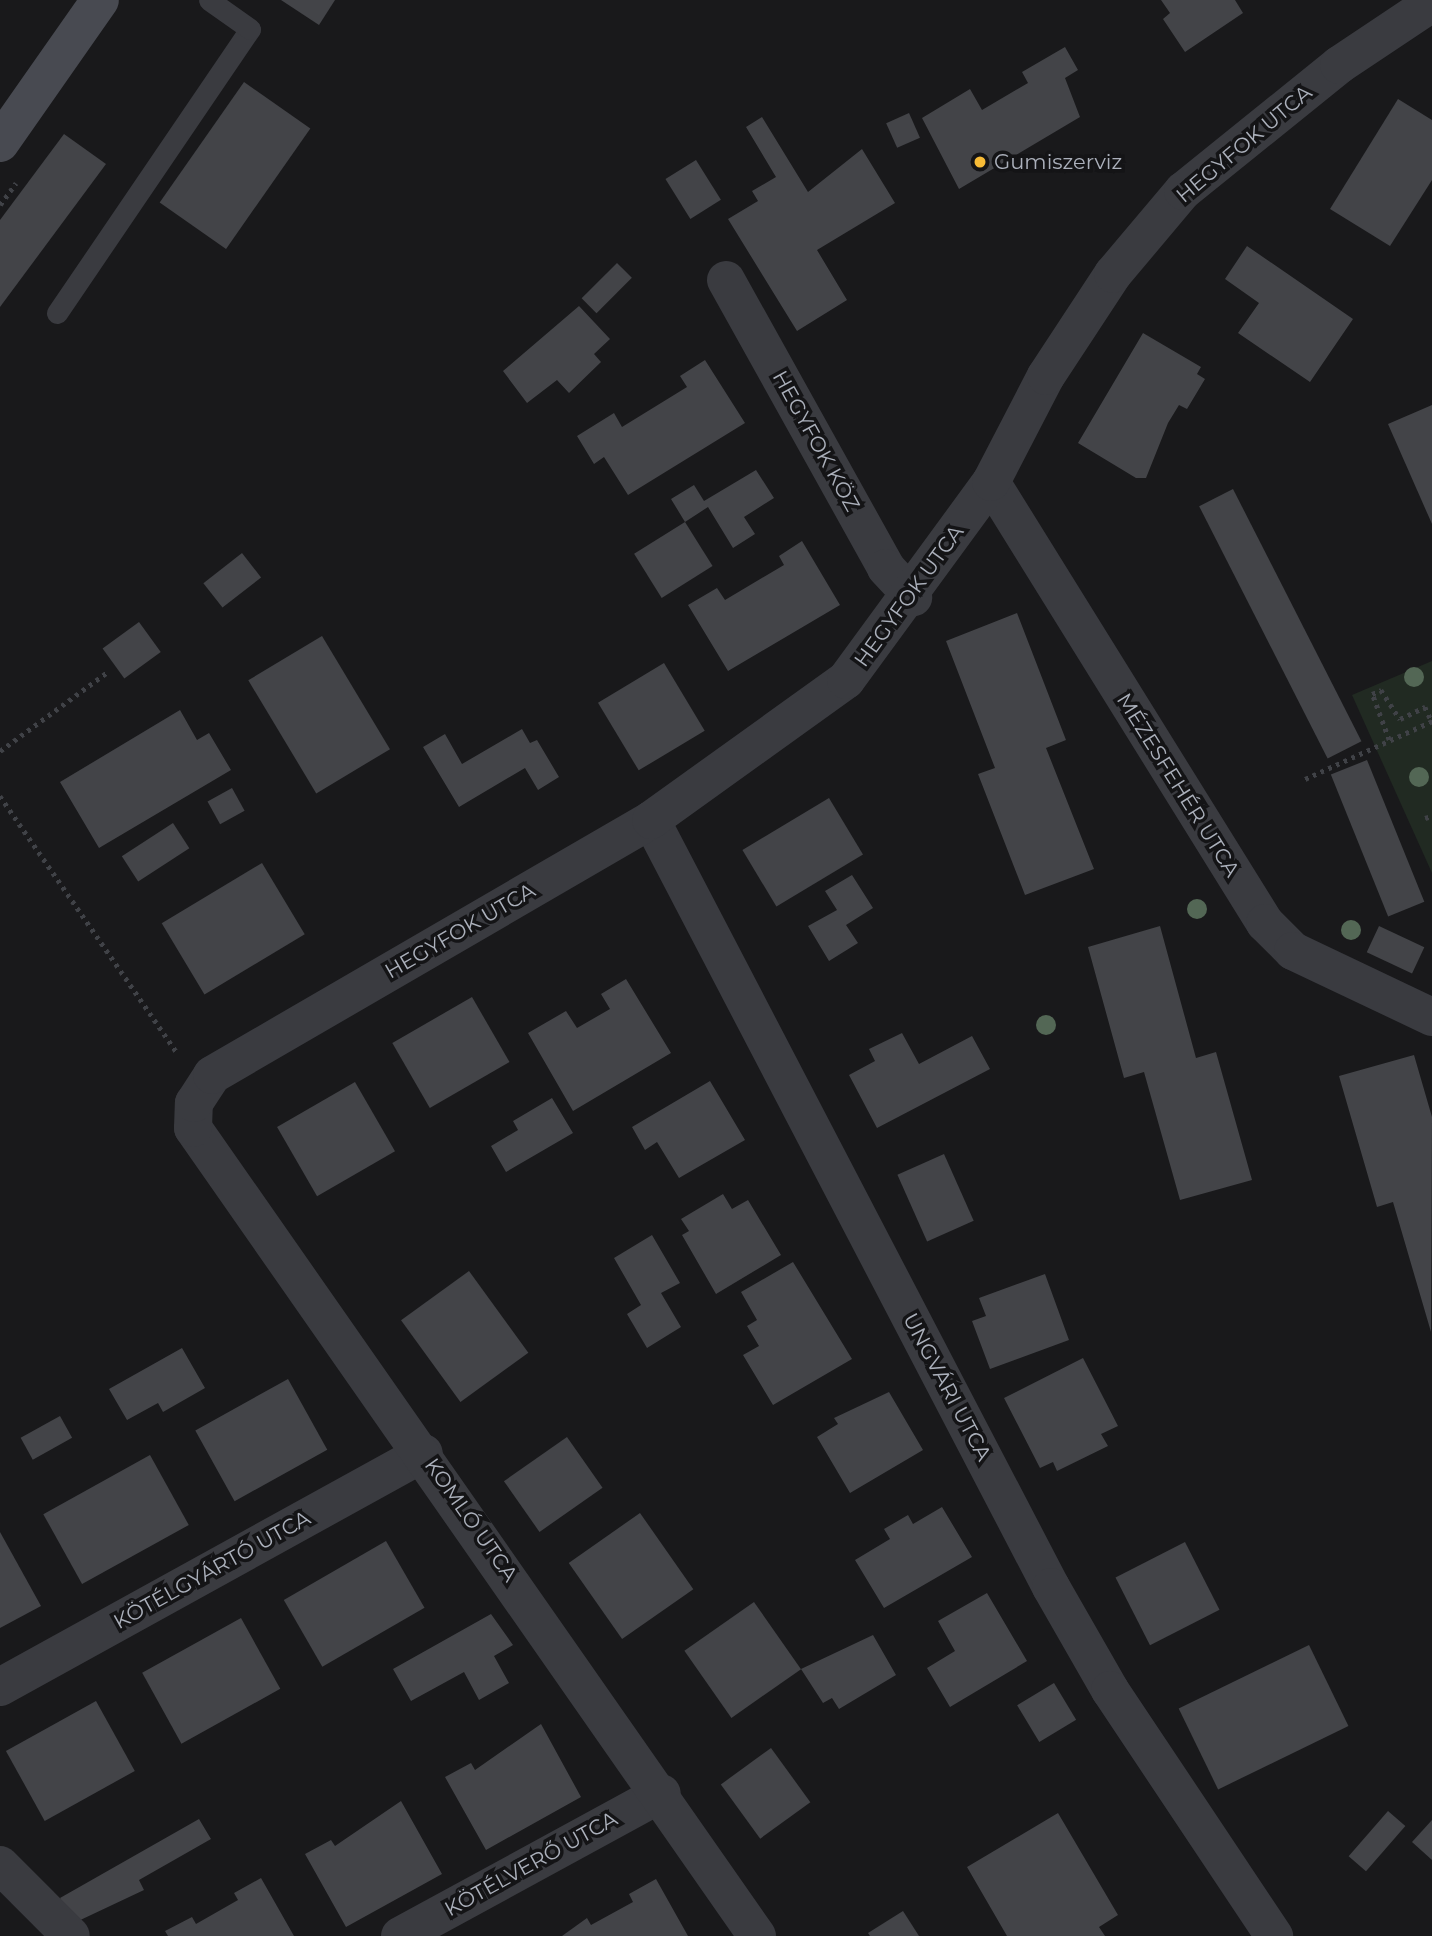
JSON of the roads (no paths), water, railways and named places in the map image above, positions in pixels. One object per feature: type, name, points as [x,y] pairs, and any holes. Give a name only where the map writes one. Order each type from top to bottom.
[{"type":"main road","points":[[0,143],[100,0]]},
{"type":"street","name":"HEGYFOK UTCA","points":[[194,1103],[212,1076],[651,820],[811,710],[846,680],[913,597],[991,482],[1046,376],[1106,286],[1183,191],[1339,65],[1432,3]]},
{"type":"street","name":"HEGYFOK KÖZ","points":[[726,280],[886,568],[913,597]]},
{"type":"street","name":"MÉZESFEHÉR UTCA","points":[[991,482],[1265,923],[1293,951],[1432,1017]]},
{"type":"street","name":"UNGVÁRI UTCA","points":[[651,820],[1051,1587],[1110,1690],[1275,1936]]},
{"type":"street","name":"KOMLÓ UTCA","points":[[194,1103],[193,1128],[662,1793],[757,1936]]},
{"type":"street","name":"KÖTÉLGYÁRTÓ UTCA","points":[[0,1687],[424,1453]]},
{"type":"street","name":"KÖTÉLVERŐ UTCA","points":[[400,1936],[662,1793]]},
{"type":"street","points":[[0,1865],[71,1936]]},
{"type":"lane","points":[[57,313],[250,29],[209,0]]},
{"type":"place","name":"Gumiszerviz","points":[[980,162]]}]
